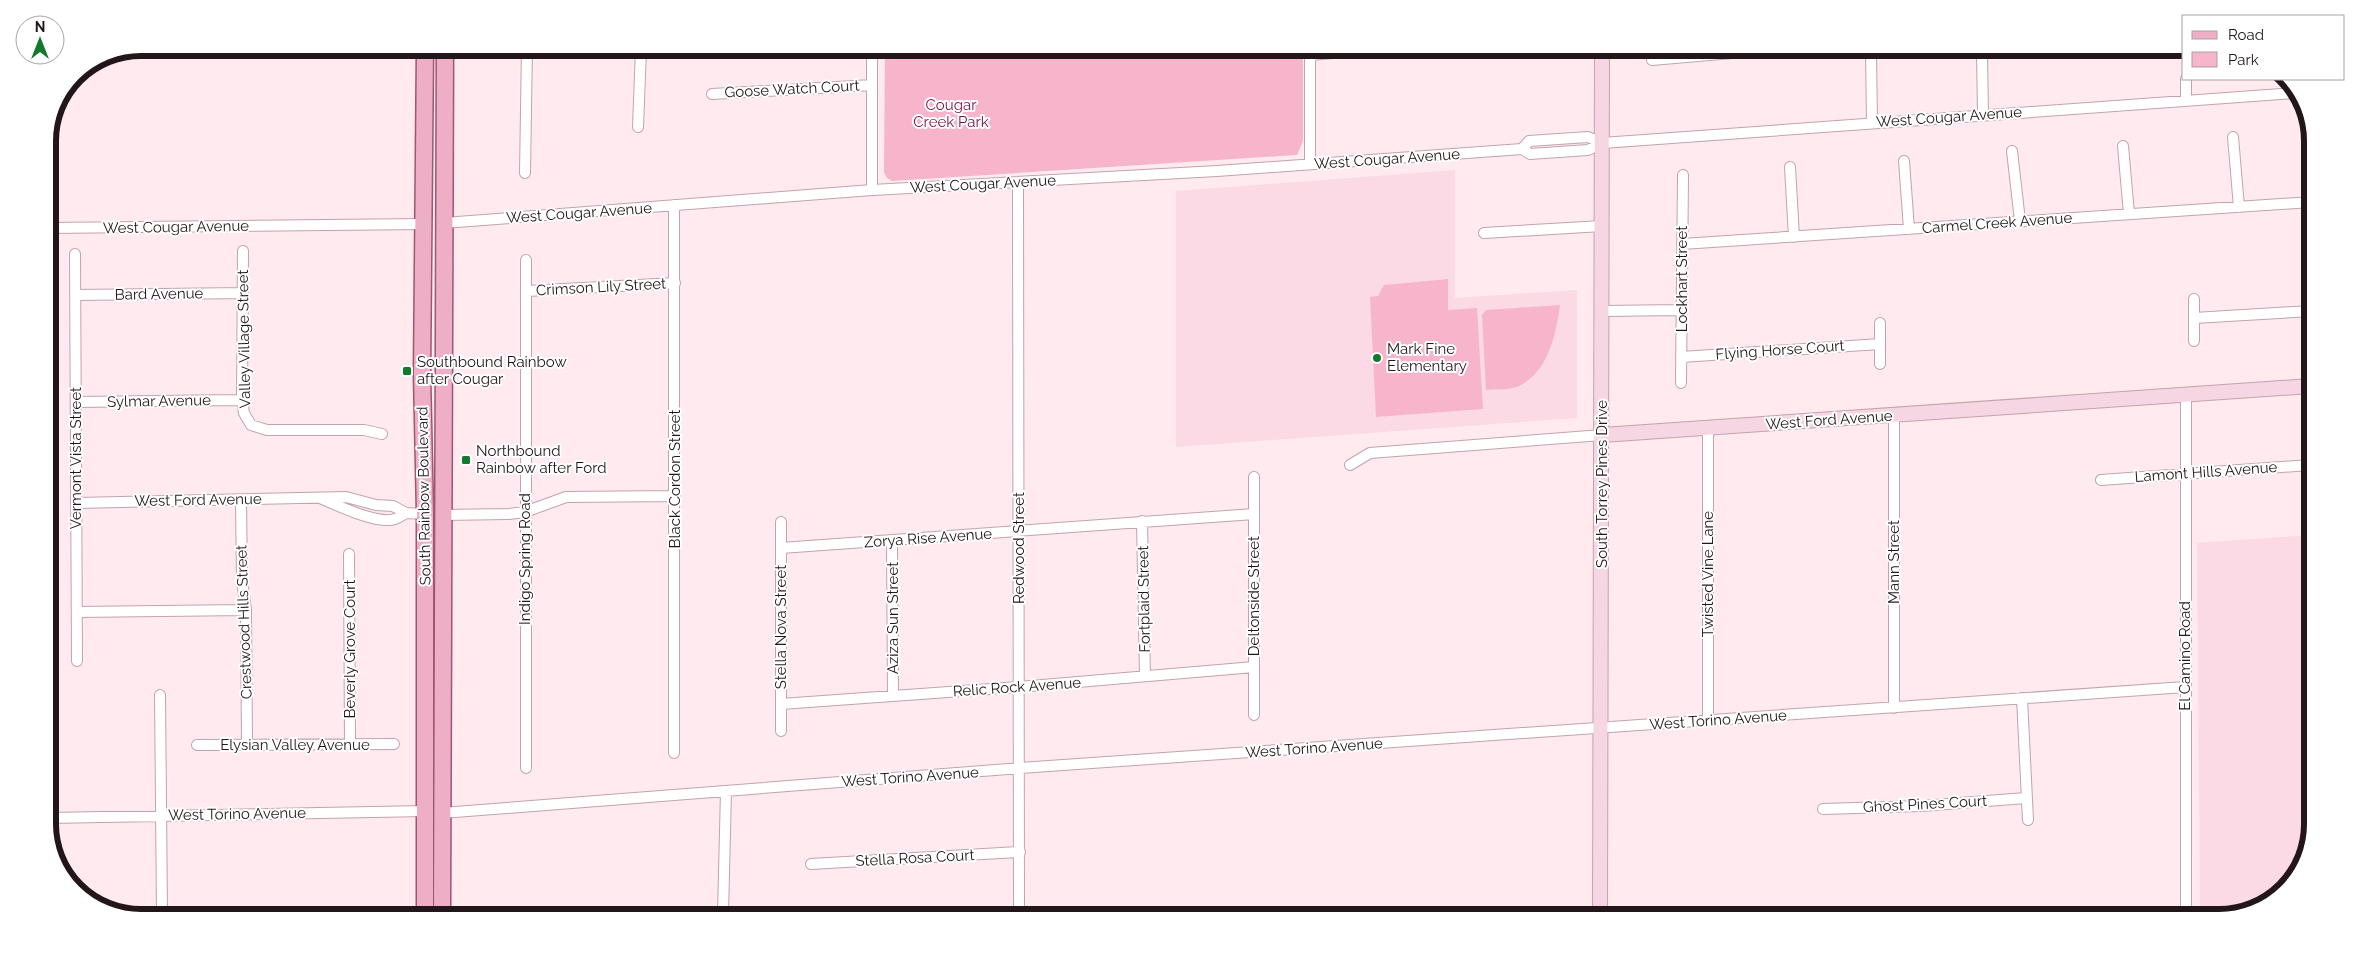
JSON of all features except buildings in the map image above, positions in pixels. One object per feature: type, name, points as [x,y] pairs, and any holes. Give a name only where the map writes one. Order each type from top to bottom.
[{"type":"main road","name":"South Rainbow Boulevard","points":[[425,56],[425,224],[422,374],[425,514],[425,909]]},
{"type":"main road","name":"South Rainbow Boulevard","points":[[442,909],[445,56]]},
{"type":"main road","points":[[425,136],[435,157],[438,216],[444,223]]},
{"type":"main road","points":[[425,224],[435,243],[436,303],[444,318]]},
{"type":"main road","points":[[424,440],[433,459],[436,504],[443,515]]},
{"type":"main road","points":[[425,514],[434,527],[435,572],[443,603]]},
{"type":"main road","points":[[426,751],[434,764],[435,794],[442,813]]},
{"type":"main road","points":[[426,811],[435,841],[436,886],[442,909]]},
{"type":"street","points":[[525,173],[527,56]]},
{"type":"street","points":[[638,127],[640,56]]},
{"type":"street","points":[[872,56],[872,190]]},
{"type":"street","points":[[1310,56],[1310,164]]},
{"type":"street","name":"South Torrey Pines Drive","points":[[1600,909],[1603,311],[1602,56]]},
{"type":"street","points":[[1652,60],[1698,56]]},
{"type":"street","points":[[1871,56],[1872,122]]},
{"type":"street","points":[[1982,56],[1982,115]]},
{"type":"street","points":[[2186,80],[2186,100]]},
{"type":"street","name":"Goose Watch Court","points":[[712,94],[872,85]]},
{"type":"street","name":"West Cougar Avenue","points":[[444,223],[872,190],[1310,164],[1522,149],[1529,141],[1588,137],[1602,143],[1872,122],[2288,93]]},
{"type":"street","points":[[2233,138],[2239,207]]},
{"type":"street","points":[[2123,146],[2129,214]]},
{"type":"street","points":[[2012,151],[2020,222]]},
{"type":"street","points":[[1904,161],[1909,229]]},
{"type":"street","points":[[1790,167],[1794,236]]},
{"type":"street","name":"Lockhart Street","points":[[1681,383],[1682,175]]},
{"type":"street","name":"Redwood Street","points":[[1018,182],[1020,909]]},
{"type":"street","name":"Carmel Creek Avenue","points":[[1682,244],[2304,203]]},
{"type":"street","name":"Black Cordon Street","points":[[674,206],[674,752]]},
{"type":"street","name":"West Cougar Avenue","points":[[56,228],[425,224]]},
{"type":"street","points":[[1484,234],[1602,226]]},
{"type":"street","name":"Valley Village Street","points":[[243,251],[242,400],[244,413],[251,425],[268,430],[364,430],[382,434]]},
{"type":"street","name":"Vermont Vista Street","points":[[75,254],[77,661]]},
{"type":"street","name":"Indigo Spring Road","points":[[526,260],[526,768]]},
{"type":"street","name":"Crimson Lily Street","points":[[527,291],[675,282]]},
{"type":"street","name":"Bard Avenue","points":[[75,295],[243,293]]},
{"type":"street","points":[[2194,300],[2194,341]]},
{"type":"street","points":[[1603,311],[1681,310]]},
{"type":"street","points":[[2194,318],[2304,311]]},
{"type":"street","points":[[1880,323],[1880,364]]},
{"type":"street","name":"Flying Horse Court","points":[[1681,357],[1880,344]]},
{"type":"street","name":"West Ford Avenue","points":[[1350,465],[1370,453],[2304,387]]},
{"type":"street","name":"El Camino Road","points":[[2186,396],[2186,909]]},
{"type":"street","name":"Sylmar Avenue","points":[[76,402],[242,400]]},
{"type":"street","name":"Mann Street","points":[[1894,415],[1894,708]]},
{"type":"street","name":"Twisted Vine Lane","points":[[1708,428],[1708,720]]},
{"type":"street","name":"Lamont Hills Avenue","points":[[2101,480],[2304,465]]},
{"type":"street","name":"Deltonside Street","points":[[1254,477],[1254,715]]},
{"type":"street","points":[[443,515],[525,512],[566,497],[675,496]]},
{"type":"street","name":"West Ford Avenue","points":[[76,503],[346,497],[393,506],[406,513],[425,514]]},
{"type":"street","name":"Crestwood Hills Street","points":[[241,500],[242,580],[246,610],[247,745]]},
{"type":"street","name":"Zorya Rise Avenue","points":[[781,548],[1254,514]]},
{"type":"street","name":"Fortplaid Street","points":[[1142,521],[1145,676]]},
{"type":"street","name":"Stella Nova Street","points":[[781,522],[781,732]]},
{"type":"street","name":"Aziza Sun Street","points":[[892,540],[893,696]]},
{"type":"street","name":"Beverly Grove Court","points":[[349,554],[350,744]]},
{"type":"street","points":[[77,612],[246,610]]},
{"type":"street","name":"Relic Rock Avenue","points":[[781,704],[1019,687],[1254,667]]},
{"type":"street","name":"West Torino Avenue","points":[[442,813],[1020,768],[2185,687]]},
{"type":"street","points":[[160,695],[162,909]]},
{"type":"street","points":[[2022,698],[2028,820]]},
{"type":"street","name":"Elysian Valley Avenue","points":[[197,745],[394,744]]},
{"type":"street","points":[[723,909],[726,791]]},
{"type":"street","name":"Ghost Pines Court","points":[[1824,809],[1921,806],[2026,798]]},
{"type":"street","name":"West Torino Avenue","points":[[56,818],[426,811]]},
{"type":"street","name":"Stella Rosa Court","points":[[810,864],[1020,852]]},
{"type":"shaded area","name":"Mark Fine Elementary","points":[[1455,170],[1455,298],[1577,290],[1577,418],[1176,447],[1176,191]]},
{"type":"shaded area","points":[[2304,535],[2303,835],[2295,861],[2279,884],[2261,897],[2246,904],[2218,909],[2200,909],[2197,543]]},
{"type":"green space","name":"Cougar Creek Park","points":[[885,56],[1303,56],[1303,141],[1297,155],[892,181],[887,178],[884,172]]},
{"type":"green space","points":[[1448,279],[1448,310],[1477,308],[1483,409],[1376,417],[1370,297],[1378,296],[1384,285]]},
{"type":"green space","points":[[1560,305],[1556,329],[1548,354],[1534,375],[1525,383],[1513,388],[1486,390],[1482,315],[1486,310]]},
{"type":"place","name":"Mark Fine Elementary","points":[[1377,358]]},
{"type":"place","name":"Southbound Rainbow after Cougar","points":[[407,371]]},
{"type":"place","name":"Northbound Rainbow after Ford","points":[[466,460]]}]
